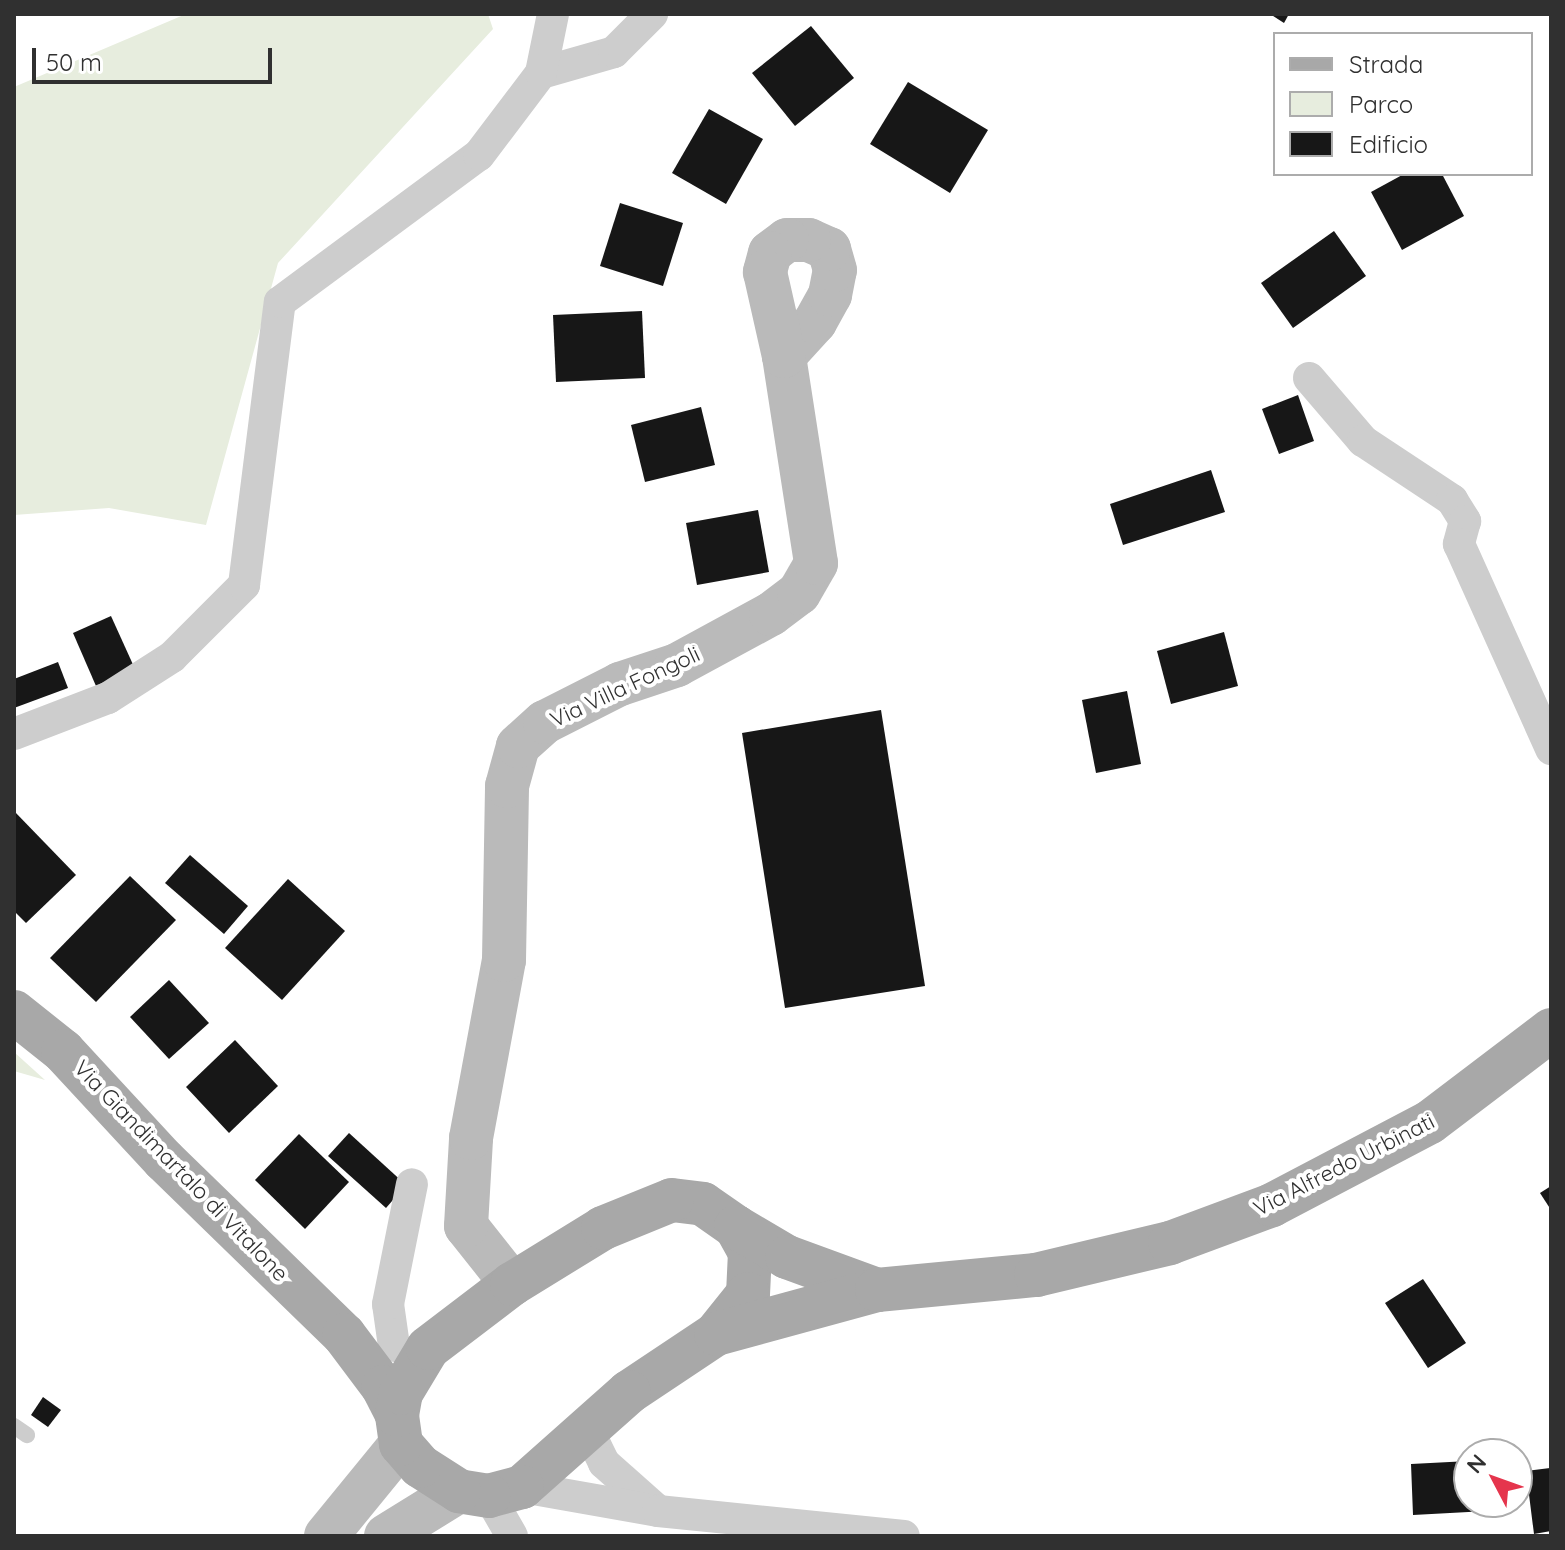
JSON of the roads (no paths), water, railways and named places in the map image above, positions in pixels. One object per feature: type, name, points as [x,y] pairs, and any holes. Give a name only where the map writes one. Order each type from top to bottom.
[{"type":"main road","name":"Via Villa Fongoli","points":[[512,1284],[466,1226],[471,1138],[504,960],[507,786],[518,746],[545,722],[620,684],[677,665],[771,614],[799,593],[816,563],[784,356]]},
{"type":"main road","name":"Via Giandimartalo di Vitalone","points":[[14,1012],[63,1051],[164,1160],[344,1335],[383,1387],[399,1430],[420,1466],[490,1491]]},
{"type":"main road","name":"Via Alfredo Urbinati","points":[[716,1334],[877,1290],[1036,1275],[1170,1243],[1272,1205],[1430,1122],[1551,1030]]},
{"type":"main road","name":"Via Alfredo Urbinati","points":[[411,1347],[603,1228],[672,1200],[703,1204],[787,1257],[877,1290]]},
{"type":"main road","points":[[386,1536],[490,1491],[587,1428],[629,1392],[716,1334],[748,1294],[750,1252],[736,1227]]},
{"type":"main road","points":[[326,1536],[399,1430],[401,1393],[411,1347],[344,1335]]},
{"type":"street","points":[[14,734],[108,698],[172,657],[244,585],[280,302],[479,155],[541,73],[553,14]]},
{"type":"street","points":[[541,73],[614,52],[652,14]]},
{"type":"street","points":[[1309,378],[1363,441],[1452,500],[1465,521],[1459,544],[1551,749]]},
{"type":"street","points":[[411,1347],[388,1304],[412,1184]]},
{"type":"street","points":[[587,1428],[604,1463],[658,1511]]},
{"type":"street","points":[[490,1491],[904,1536]]},
{"type":"street","points":[[490,1491],[512,1536]]}]
